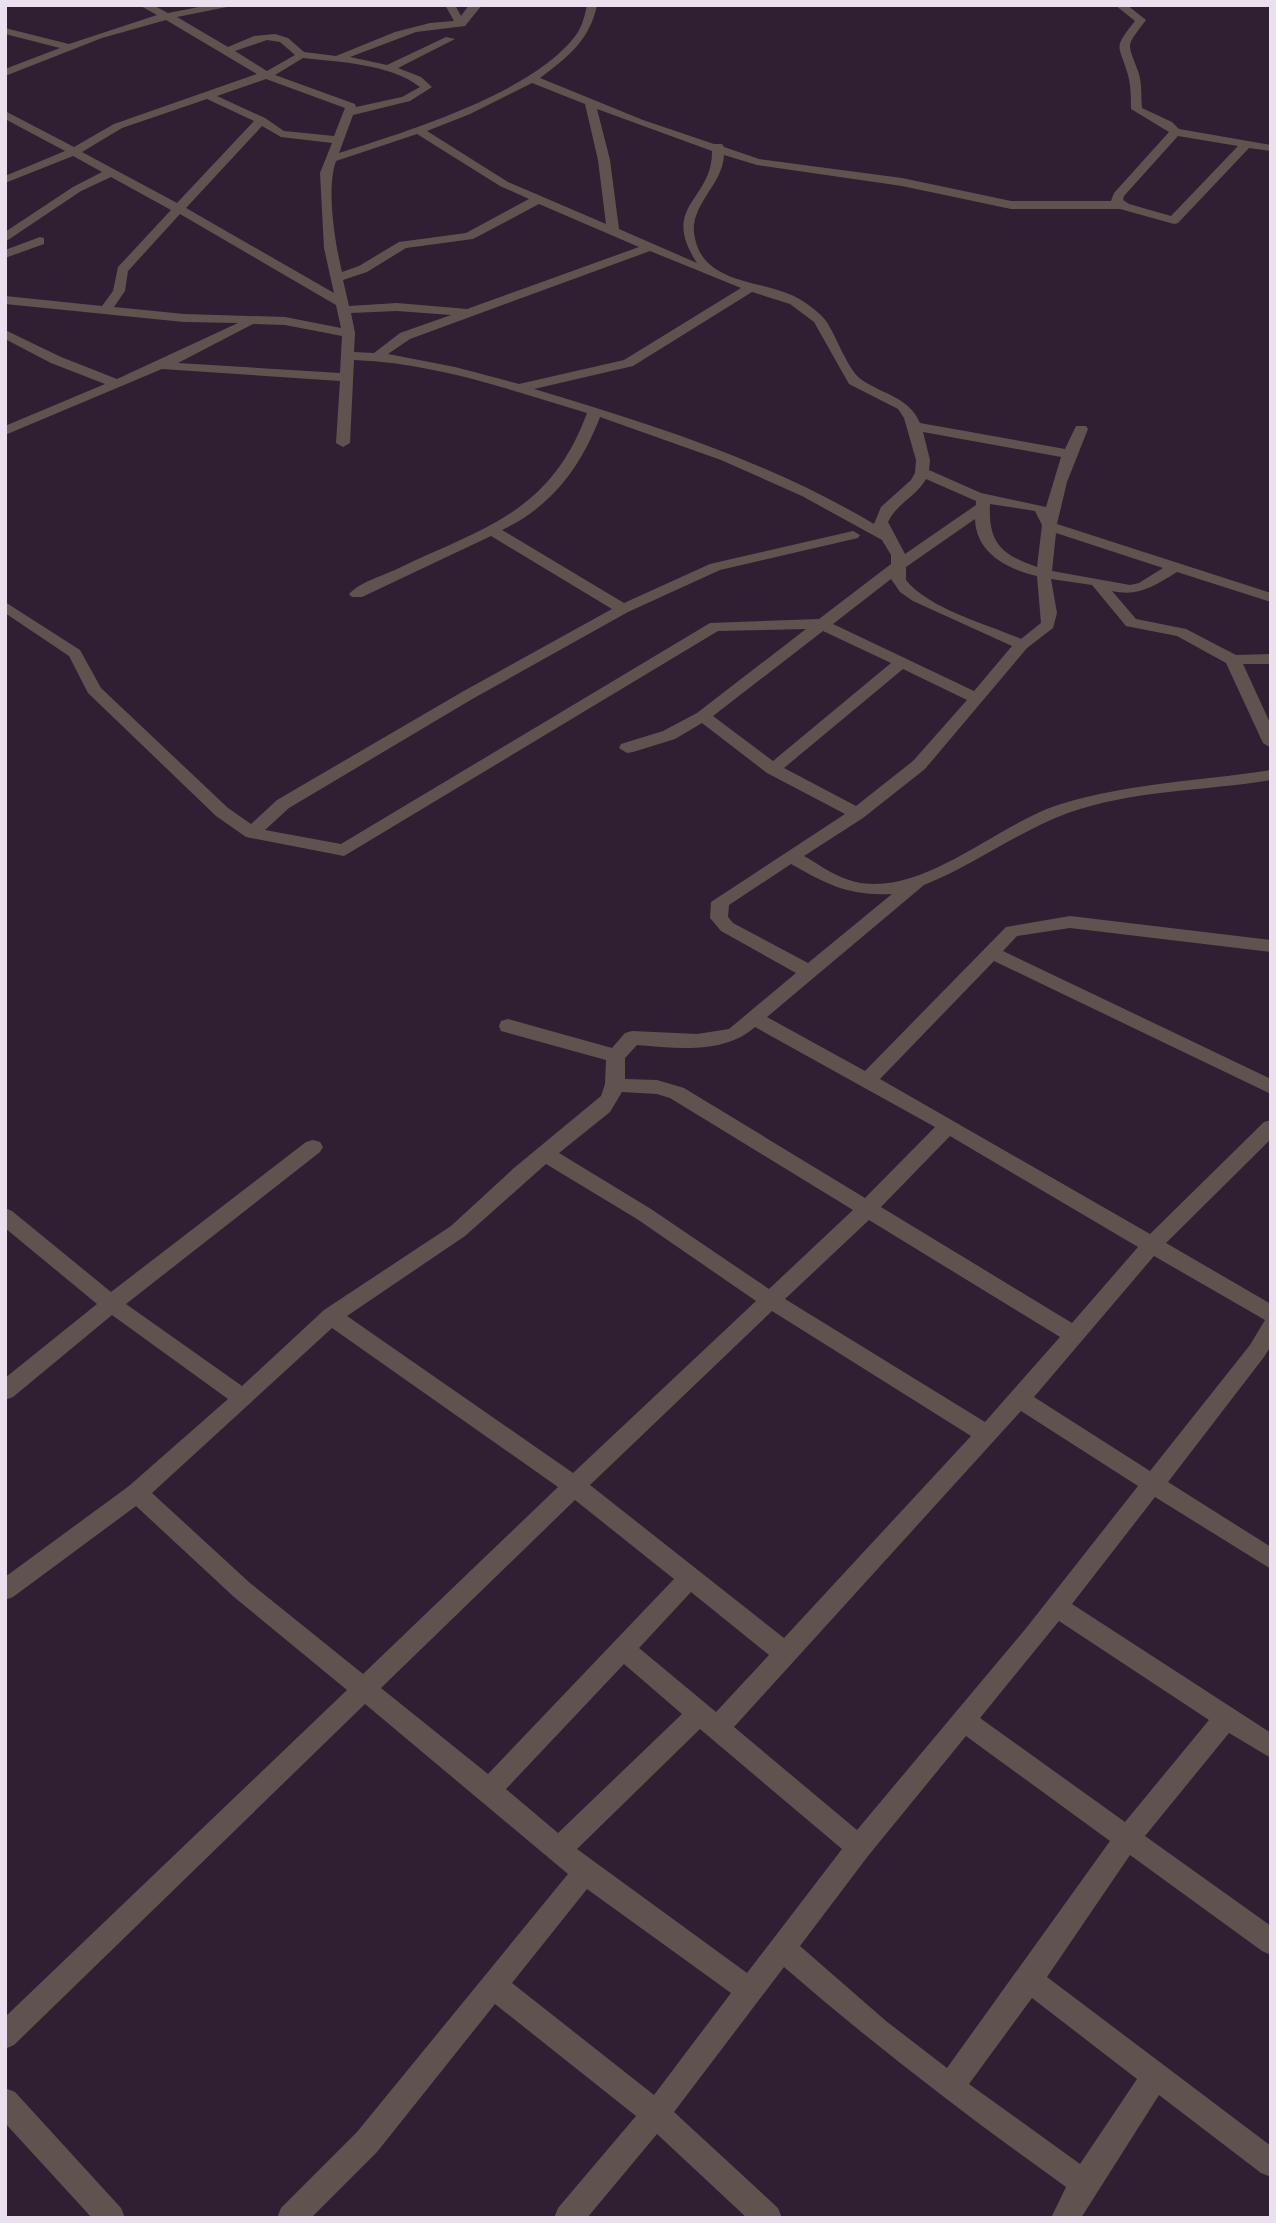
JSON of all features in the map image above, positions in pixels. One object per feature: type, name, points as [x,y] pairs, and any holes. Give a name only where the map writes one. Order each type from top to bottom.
[{"type":"street","points":[[144,5],[266,75],[293,87],[349,104],[351,112],[326,173],[328,236],[335,279],[349,333],[343,443]]},
{"type":"street","points":[[5,73],[70,47],[167,16],[232,5]]},
{"type":"street","points":[[450,5],[461,24]]},
{"type":"street","points":[[461,24],[477,5]]},
{"type":"street","points":[[331,159],[418,130],[494,98],[530,78],[561,57],[581,37],[592,5]]},
{"type":"street","points":[[1120,5],[1141,20],[1126,38],[1123,51],[1134,76],[1137,109],[1144,116],[1172,126],[1175,132]]},
{"type":"street","points":[[338,58],[382,40],[438,23],[461,24]]},
{"type":"street","points":[[386,69],[450,39],[420,29]]},
{"type":"street","points":[[5,31],[70,47]]},
{"type":"street","points":[[227,51],[257,38],[274,36],[289,40],[302,55]]},
{"type":"street","points":[[5,180],[75,151],[118,126],[266,75],[302,55],[338,58],[386,69],[414,78],[427,87],[406,99],[351,112]]},
{"type":"street","points":[[530,78],[590,103],[757,162],[902,182],[1011,205],[1122,205],[1174,220],[1246,144]]},
{"type":"street","points":[[209,96],[261,120],[281,134],[340,140]]},
{"type":"street","points":[[590,103],[604,160],[613,231]]},
{"type":"street","points":[[5,114],[113,171],[179,211],[250,247],[343,306],[468,313]]},
{"type":"street","points":[[105,311],[119,291],[122,270],[261,120]]},
{"type":"street","points":[[418,130],[504,184],[708,271],[786,298],[807,309],[827,331],[853,381],[903,406],[914,426],[925,460],[923,473],[882,517],[882,528],[899,560],[897,579],[913,596],[1022,645]]},
{"type":"street","points":[[1175,132],[1271,148]]},
{"type":"street","points":[[1122,205],[1117,197],[1175,132]]},
{"type":"street","points":[[708,271],[688,233],[688,222],[719,168],[718,146]]},
{"type":"street","points":[[5,238],[76,189],[113,171]]},
{"type":"street","points":[[335,279],[363,269],[403,245],[446,241],[477,232],[539,199]]},
{"type":"street","points":[[6,253],[40,241]]},
{"type":"street","points":[[378,356],[405,335],[650,247]]},
{"type":"street","points":[[521,388],[628,363],[751,287]]},
{"type":"street","points":[[5,300],[105,311],[304,324],[349,333]]},
{"type":"street","points":[[5,431],[159,366],[255,320]]},
{"type":"street","points":[[5,334],[56,360],[118,384]]},
{"type":"street","points":[[349,356],[378,356],[438,365],[521,388],[691,442],[761,470],[826,501],[886,537]]},
{"type":"street","points":[[159,366],[348,378]]},
{"type":"street","points":[[357,594],[492,530],[537,504],[556,486],[584,443],[595,411]]},
{"type":"street","points":[[914,426],[1067,454]]},
{"type":"street","points":[[810,972],[727,927],[717,913],[724,898],[792,858],[857,814],[919,765],[1022,645],[1048,625],[1050,612],[1044,593],[1044,575],[1050,526],[1067,454],[1081,429]]},
{"type":"street","points":[[923,473],[982,503],[1040,508],[1050,526],[1271,598]]},
{"type":"street","points":[[627,748],[668,735],[703,716],[982,503]]},
{"type":"street","points":[[982,503],[984,533],[999,555],[1022,569],[1134,589],[1173,568]]},
{"type":"street","points":[[492,530],[623,609]]},
{"type":"street","points":[[252,833],[283,804],[468,695],[623,609],[715,567],[853,536]]},
{"type":"street","points":[[1097,582],[1131,623],[1181,632],[1233,660],[1271,659]]},
{"type":"street","points":[[5,606],[75,653],[94,690],[222,812],[252,833],[344,850],[715,626],[821,624],[976,698]]},
{"type":"street","points":[[1233,660],[1271,743]]},
{"type":"street","points":[[773,769],[902,663]]},
{"type":"street","points":[[703,716],[773,769],[857,814]]},
{"type":"street","points":[[792,858],[830,878],[864,889],[920,879],[950,867],[1034,820],[1063,808],[1124,795],[1271,775]]},
{"type":"street","points":[[5,1590],[137,1493],[331,1316],[457,1231],[521,1173],[603,1108],[613,1096],[616,1085],[616,1056],[632,1038],[720,1039],[735,1034],[920,879]]},
{"type":"street","points":[[867,1081],[1012,931],[1070,922],[1271,946]]},
{"type":"street","points":[[993,953],[1271,1087]]},
{"type":"street","points":[[756,1018],[1271,1314]]},
{"type":"street","points":[[508,1026],[616,1056]]},
{"type":"street","points":[[616,1085],[657,1087],[677,1093],[1074,1335]]},
{"type":"street","points":[[5,2036],[364,1692],[574,1486],[772,1301],[948,1126]]},
{"type":"street","points":[[558,1850],[639,1774],[709,1719],[785,1653],[1019,1399],[1151,1246],[1271,1127]]},
{"type":"street","points":[[5,1391],[111,1304],[313,1147]]},
{"type":"street","points":[[547,1155],[643,1214],[772,1301],[985,1433]]},
{"type":"street","points":[[5,1216],[111,1304],[243,1398]]},
{"type":"street","points":[[331,1316],[574,1486],[785,1653]]},
{"type":"street","points":[[568,2218],[656,2114],[859,1847],[1056,1606],[1151,1483],[1264,1355],[1271,1327]]},
{"type":"street","points":[[1019,1399],[1271,1559]]},
{"type":"street","points":[[137,1493],[242,1590],[364,1692],[489,1790],[585,1872],[749,1990]]},
{"type":"street","points":[[489,1790],[690,1578]]},
{"type":"street","points":[[1056,1606],[1271,1747]]},
{"type":"street","points":[[623,1649],[859,1847]]},
{"type":"street","points":[[950,2087],[1029,1980],[1127,1838],[1227,1717]]},
{"type":"street","points":[[963,1720],[1271,1942]]},
{"type":"street","points":[[290,2218],[366,2142],[585,1872]]},
{"type":"street","points":[[781,1947],[877,2030],[950,2087],[1084,2183]]},
{"type":"street","points":[[1029,1980],[1271,2163]]},
{"type":"street","points":[[494,1986],[656,2114],[768,2218]]},
{"type":"street","points":[[1065,2218],[1084,2183],[1155,2076]]},
{"type":"street","points":[[5,2102],[108,2217]]}]
